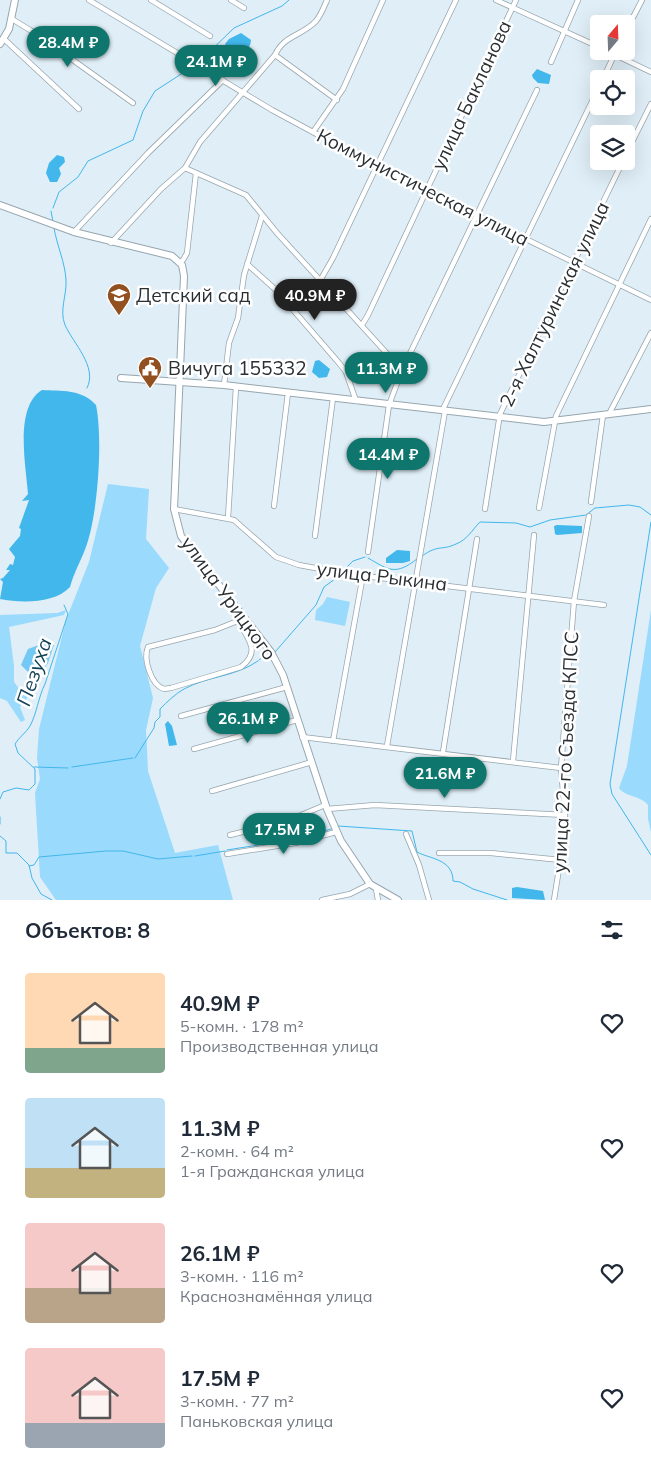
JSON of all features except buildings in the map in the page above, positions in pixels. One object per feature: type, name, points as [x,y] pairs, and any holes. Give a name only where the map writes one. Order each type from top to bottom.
[{"type":"main road","points":[[2,41],[12,19],[15,0]]},
{"type":"main road","points":[[0,205],[44,223],[111,243],[164,254],[180,262]]},
{"type":"main road","name":"улица Урицкого","points":[[180,262],[184,276],[178,380],[174,509],[181,536],[242,619],[271,652],[287,687],[302,737],[336,832],[370,884],[398,900]]},
{"type":"main road","points":[[120,378],[178,380],[499,418],[555,422],[651,409]]},
{"type":"street","name":"Коммунистическая улица","points":[[88,0],[242,92],[376,166],[651,300]]},
{"type":"street","points":[[150,0],[210,36]]},
{"type":"street","points":[[231,0],[244,8]]},
{"type":"street","points":[[111,243],[161,189],[185,168],[200,142],[275,55],[281,43],[300,33],[316,20],[327,0]]},
{"type":"street","points":[[313,132],[337,100],[348,80],[383,0]]},
{"type":"street","points":[[321,279],[334,258],[456,0]]},
{"type":"street","points":[[496,0],[590,43]]},
{"type":"street","name":"улица Бакланова","points":[[362,325],[516,0]]},
{"type":"street","points":[[551,62],[578,0]]},
{"type":"street","points":[[634,15],[642,0]]},
{"type":"street","points":[[12,19],[38,35],[133,103]]},
{"type":"street","points":[[2,41],[78,109]]},
{"type":"street","points":[[275,55],[337,100]]},
{"type":"street","points":[[628,60],[651,72]]},
{"type":"street","points":[[74,232],[148,153],[223,80]]},
{"type":"street","points":[[368,552],[389,405],[402,370],[537,90]]},
{"type":"street","points":[[635,136],[651,104]]},
{"type":"street","points":[[387,746],[444,411],[590,105]]},
{"type":"street","points":[[185,168],[246,195],[262,216],[402,370]]},
{"type":"street","name":"2-я Халтуринская улица","points":[[485,509],[499,418],[619,170]]},
{"type":"street","points":[[180,262],[187,253],[196,173]]},
{"type":"street","points":[[224,385],[229,343],[238,318],[247,264],[262,216]]},
{"type":"street","points":[[539,508],[555,422],[651,219]]},
{"type":"street","points":[[247,264],[276,290],[339,363],[346,372],[356,401]]},
{"type":"street","points":[[591,502],[606,415],[651,333]]},
{"type":"street","points":[[228,518],[236,387]]},
{"type":"street","points":[[274,506],[288,393]]},
{"type":"street","points":[[315,536],[334,398]]},
{"type":"street","name":"улица Рыкина","points":[[174,509],[228,518],[240,524],[269,551],[282,560],[308,567],[604,605]]},
{"type":"street","name":"улица 22-го Съезда КПСС","points":[[554,900],[561,860],[565,815],[561,768],[574,601],[589,516]]},
{"type":"street","points":[[512,761],[534,534]]},
{"type":"street","points":[[443,752],[477,539]]},
{"type":"street","points":[[333,741],[363,575]]},
{"type":"street","points":[[242,619],[252,647],[252,656],[241,667],[164,689],[159,688],[149,670],[146,649],[154,644],[215,630],[242,619]]},
{"type":"street","points":[[181,716],[287,687]]},
{"type":"street","points":[[194,749],[297,720]]},
{"type":"street","points":[[302,737],[443,752],[561,768]]},
{"type":"street","points":[[212,790],[312,762]]},
{"type":"street","points":[[230,835],[287,821],[326,807],[375,806],[565,815]]},
{"type":"street","points":[[227,854],[295,844],[336,832]]},
{"type":"street","points":[[406,834],[420,865],[429,900]]},
{"type":"street","points":[[438,852],[491,853],[561,860]]},
{"type":"street","points":[[322,900],[350,894],[370,884]]},
{"type":"street","points":[[376,889],[378,900]]},
{"type":"shaded area","points":[[241,33],[251,40],[249,48],[237,55],[229,51],[225,44],[229,39]]},
{"type":"shaded area","points":[[537,69],[551,75],[549,84],[538,83],[533,78],[532,75]]},
{"type":"shaded area","points":[[57,155],[64,157],[65,162],[59,168],[61,174],[57,182],[50,182],[46,173],[49,163]]},
{"type":"shaded area","points":[[319,360],[330,369],[327,377],[319,378],[312,372],[315,361]]},
{"type":"shaded area","points":[[42,390],[78,393],[96,405],[99,455],[97,494],[91,530],[70,587],[63,593],[37,601],[0,599],[3,582],[0,579],[10,570],[6,570],[10,564],[13,565],[15,557],[9,549],[20,536],[21,529],[19,528],[29,500],[22,501],[28,494],[24,453],[25,423],[33,398]]},
{"type":"shaded area","points":[[108,484],[149,489],[146,539],[169,568],[156,588],[140,646],[153,698],[146,730],[148,771],[175,853],[218,845],[233,900],[56,900],[40,877],[35,793],[40,779],[37,758],[39,729],[66,620],[89,562]]},
{"type":"shaded area","points":[[554,526],[582,526],[582,533],[557,535],[555,534]]},
{"type":"shaded area","points":[[397,550],[410,551],[410,561],[386,563],[386,558]]},
{"type":"shaded area","points":[[327,597],[350,602],[345,626],[315,620],[316,610]]},
{"type":"shaded area","points":[[66,610],[64,615],[9,627],[14,682],[21,691],[31,693],[20,707],[25,720],[21,722],[7,701],[0,698],[0,615],[57,613]]},
{"type":"shaded area","points":[[651,610],[651,832],[648,819],[648,805],[641,799],[625,793],[619,788],[627,766]]},
{"type":"shaded area","points":[[47,642],[54,645],[48,663],[39,676],[30,674],[21,665],[28,649]]},
{"type":"shaded area","points":[[168,721],[172,726],[177,745],[169,746],[165,724]]},
{"type":"shaded area","points":[[299,824],[304,825],[303,833],[260,841],[256,837],[260,832]]},
{"type":"shaded area","points":[[512,888],[543,891],[545,900],[512,898]]},
{"type":"waterway","name":"Пезуха","points":[[198,63],[234,28],[282,6],[289,0]]},
{"type":"waterway","name":"Пезуха","points":[[53,208],[59,192],[78,177],[88,161],[133,140],[143,111],[155,91],[195,65]]},
{"type":"waterway","name":"Пезуха","points":[[51,211],[53,222]]},
{"type":"waterway","name":"Пезуха","points":[[54,228],[65,273],[66,286],[63,319],[87,364],[90,380],[87,388]]},
{"type":"waterway","points":[[422,556],[432,550],[460,542],[480,522],[516,523],[530,527],[550,520],[586,515],[595,508],[629,505],[640,507],[651,515]]},
{"type":"waterway","points":[[651,522],[610,784],[612,794],[651,855]]},
{"type":"waterway","points":[[344,570],[353,561],[365,557]]},
{"type":"waterway","points":[[368,558],[381,566],[392,569],[403,568],[417,559]]},
{"type":"waterway","points":[[275,652],[316,605],[324,587],[339,576]]},
{"type":"waterway","name":"Пезуха","points":[[0,799],[3,792],[16,788],[29,790],[35,784],[35,769],[18,753],[15,744],[28,728],[34,716],[68,614],[64,605]]},
{"type":"waterway","points":[[259,660],[264,656],[268,656]]},
{"type":"waterway","points":[[135,758],[154,728],[155,722],[160,717],[160,709],[174,696],[202,681],[240,670],[258,661]]},
{"type":"waterway","points":[[72,767],[133,758]]},
{"type":"waterway","points":[[34,767],[68,768]]},
{"type":"waterway","name":"Пезуха","points":[[0,817],[0,824]]},
{"type":"waterway","points":[[338,826],[412,831],[417,852],[445,864],[452,874],[453,881],[507,900]]},
{"type":"waterway","points":[[227,850],[296,839],[331,829]]},
{"type":"waterway","name":"Пезуха","points":[[0,836],[6,841],[6,853],[17,853],[29,865],[32,878],[41,894],[52,900]]},
{"type":"waterway","points":[[29,866],[34,865],[39,857],[106,851],[123,851],[158,859],[192,856]]},
{"type":"waterway","points":[[195,856],[225,851]]},
{"type":"place","name":"Детский сад","points":[[119,316]]},
{"type":"place","name":"Вичуга 155332","points":[[150,389]]}]
